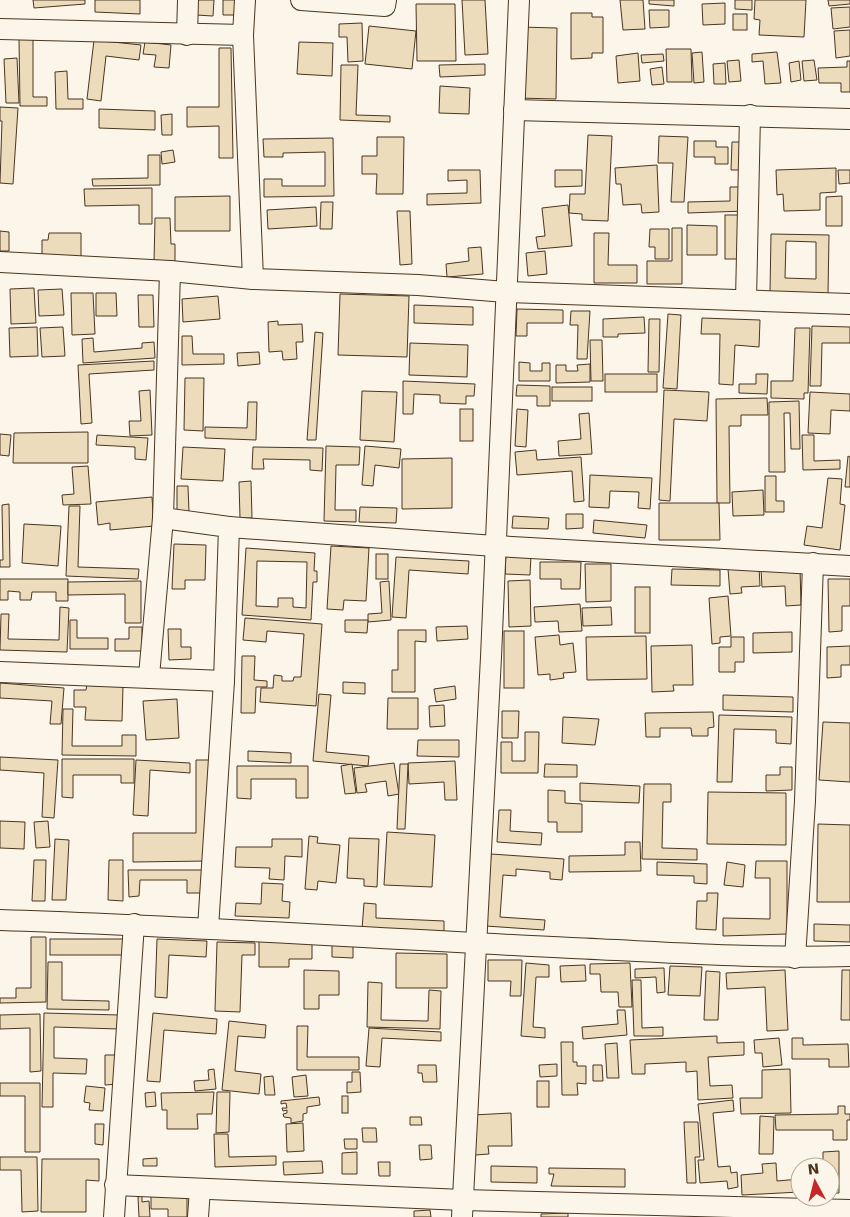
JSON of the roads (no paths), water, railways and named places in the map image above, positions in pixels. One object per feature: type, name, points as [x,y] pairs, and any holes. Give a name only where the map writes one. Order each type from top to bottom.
[{"type":"street","points":[[187,35],[188,0]]},
{"type":"street","points":[[245,0],[243,35],[254,279]]},
{"type":"street","points":[[300,0],[385,6],[386,0]]},
{"type":"street","points":[[463,1208],[519,0]]},
{"type":"street","points":[[0,29],[243,35]]},
{"type":"street","points":[[514,110],[850,118]]},
{"type":"street","points":[[746,300],[750,115]]},
{"type":"street","points":[[0,262],[170,271],[254,279],[418,285],[506,292],[850,304]]},
{"type":"street","points":[[149,676],[163,518],[170,271]]},
{"type":"street","points":[[163,518],[229,527],[495,546],[850,566]]},
{"type":"street","points":[[208,928],[224,681],[229,527]]},
{"type":"street","points":[[795,958],[805,802],[814,563]]},
{"type":"street","points":[[0,672],[149,676],[224,681]]},
{"type":"street","points":[[0,920],[134,924],[795,958],[850,956]]},
{"type":"street","points":[[114,1217],[134,924]]},
{"type":"street","points":[[115,1185],[200,1188],[463,1208],[776,1212],[850,1210]]},
{"type":"street","points":[[198,1217],[200,1188]]}]
